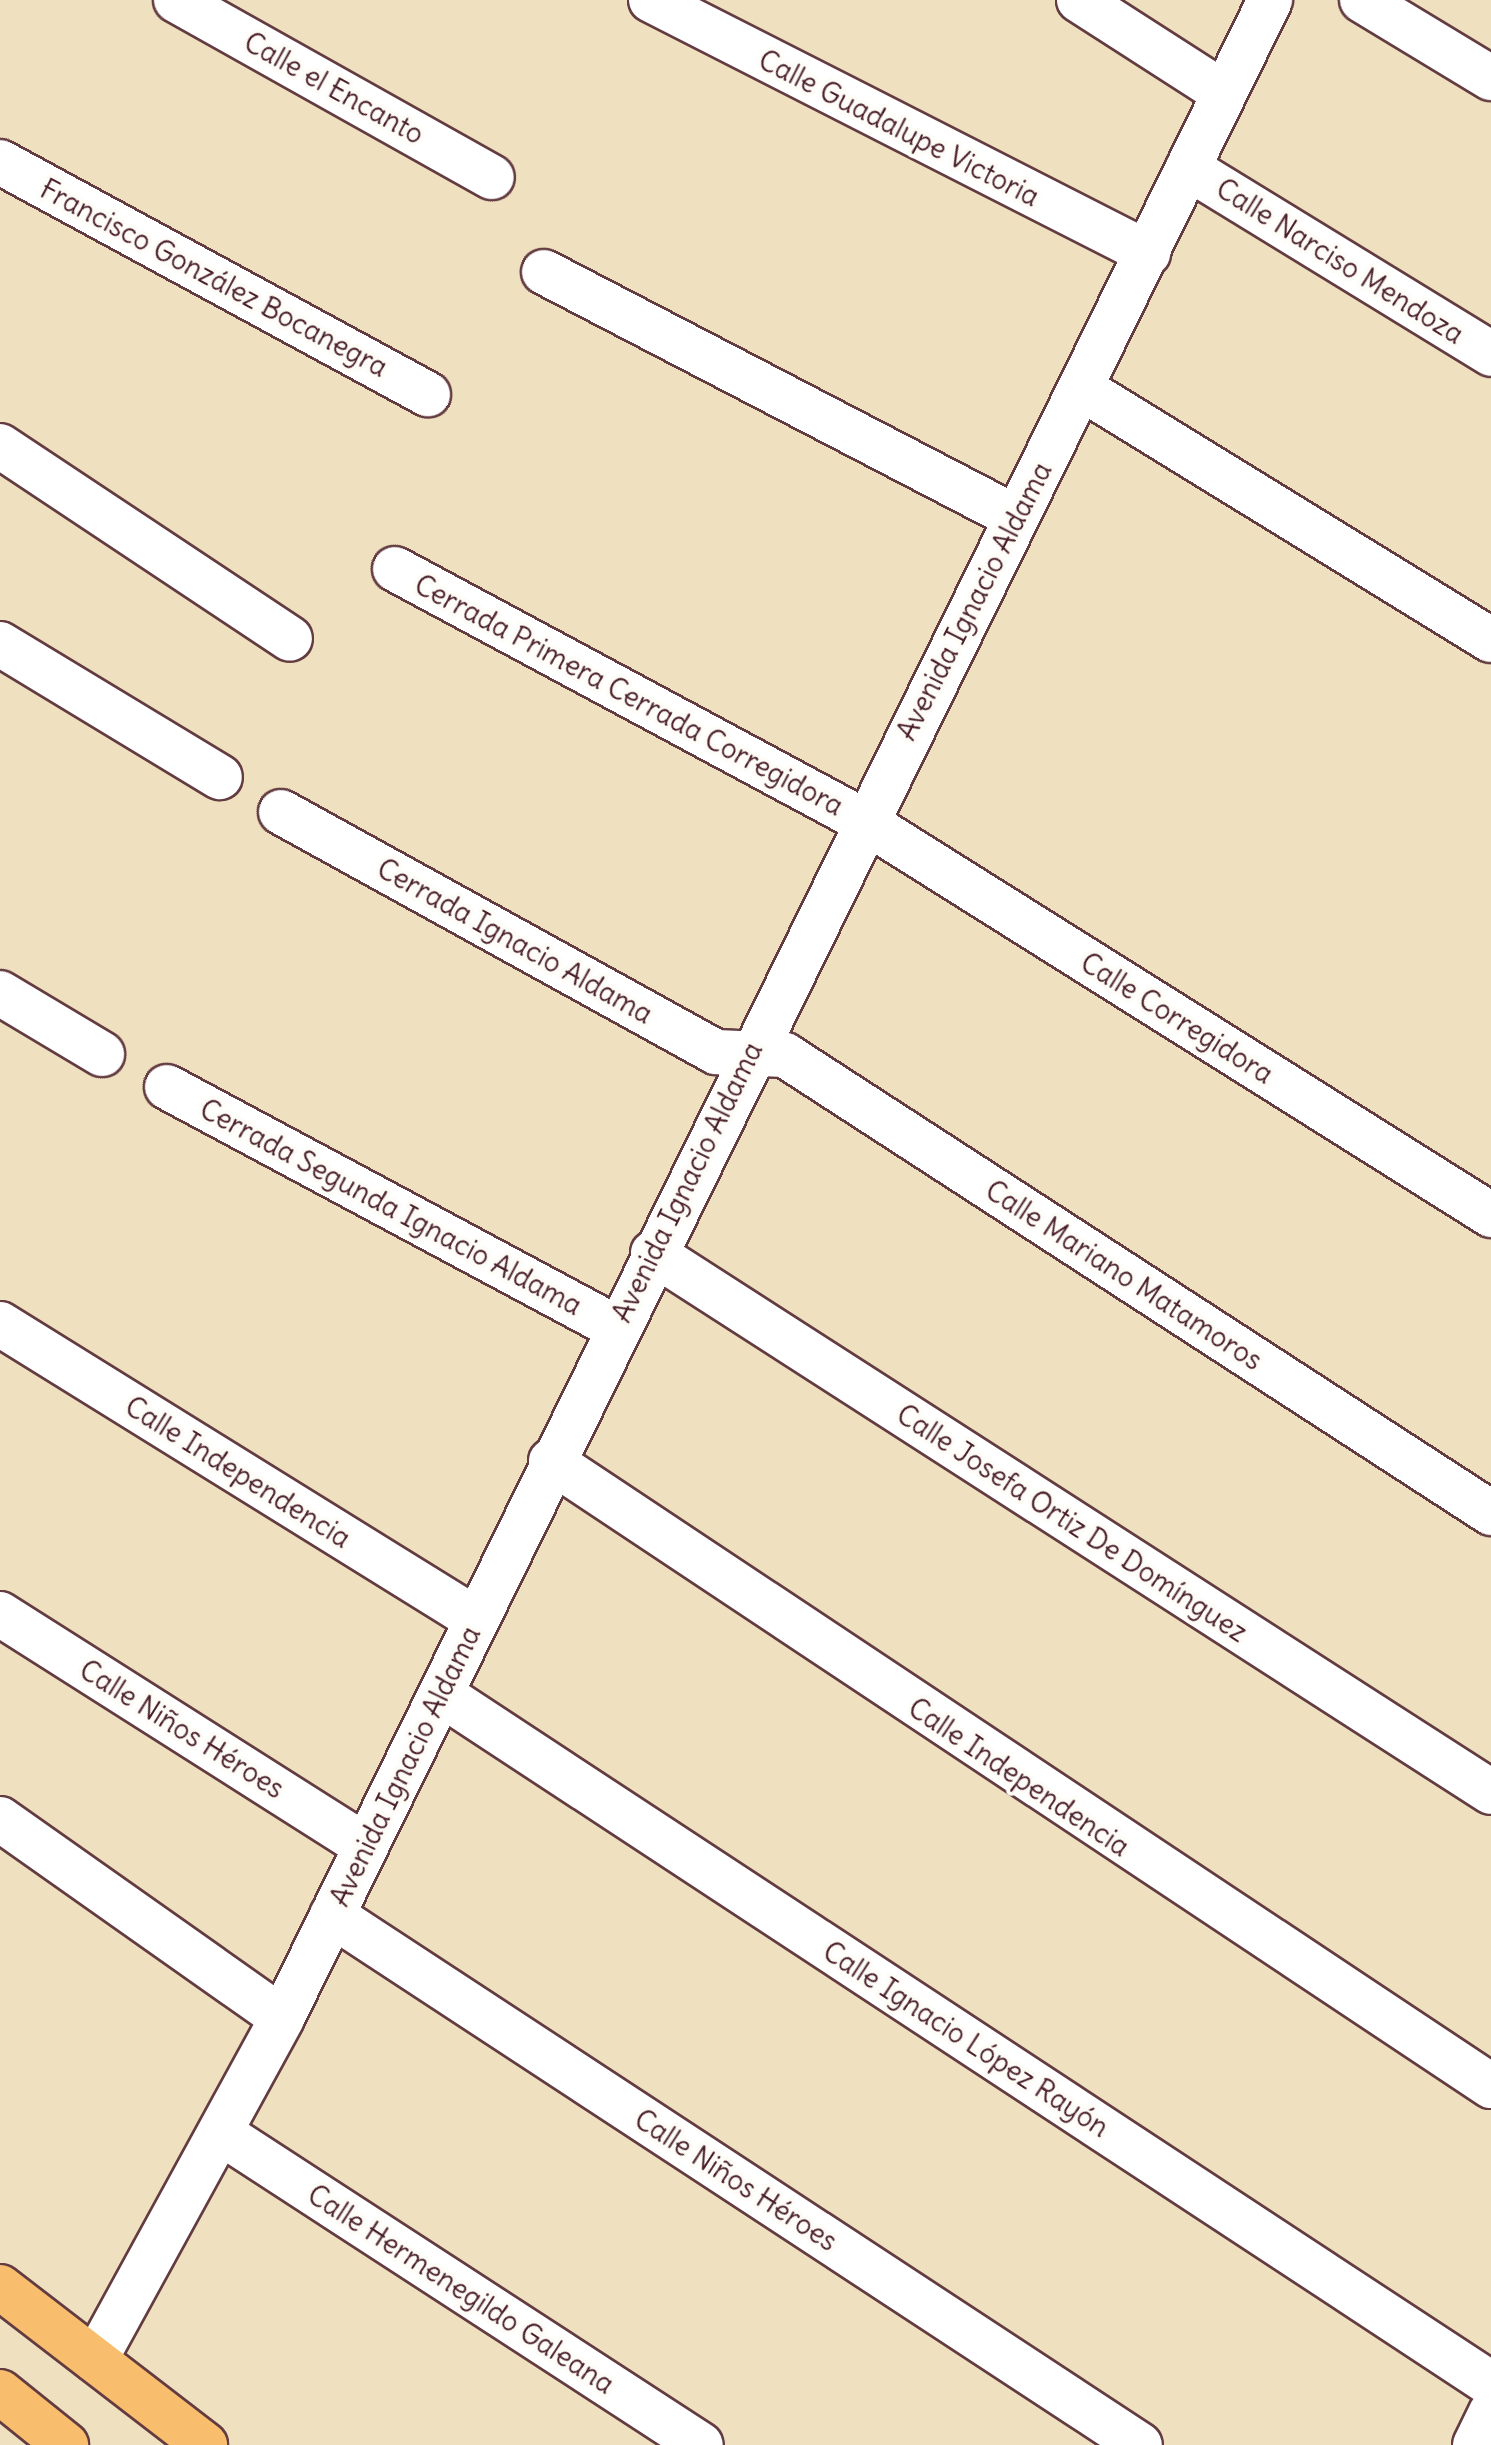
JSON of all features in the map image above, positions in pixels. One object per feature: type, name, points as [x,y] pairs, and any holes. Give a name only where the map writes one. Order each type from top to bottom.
[{"type":"main road","points":[[0,2287],[205,2445]]},
{"type":"main road","points":[[0,2392],[66,2445]]},
{"type":"street","name":"Calle el Encanto","points":[[176,0],[492,177]]},
{"type":"street","name":"Calle Guadalupe Victoria","points":[[651,0],[1148,253]]},
{"type":"street","points":[[1079,0],[1224,93]]},
{"type":"street","name":"Avenida Ignacio Aldama","points":[[95,2360],[282,2018],[364,1845],[477,1620],[615,1327],[1148,253],[1270,0]]},
{"type":"street","points":[[1362,0],[1491,78]]},
{"type":"street","name":"Francisco González Bocanegra","points":[[0,162],[428,394]]},
{"type":"street","name":"Calle Narciso Mendoza","points":[[1188,168],[1491,354]]},
{"type":"street","points":[[544,272],[1015,517]]},
{"type":"street","points":[[1081,388],[1491,640]]},
{"type":"street","points":[[0,446],[290,639]]},
{"type":"street","name":"Cerrada Primera Cerrada Corregidora","points":[[395,569],[864,821]]},
{"type":"street","points":[[0,644],[220,777]]},
{"type":"street","name":"Cerrada Ignacio Aldama","points":[[281,812],[716,1052],[752,1052]]},
{"type":"street","name":"Calle Corregidora","points":[[864,821],[1491,1215]]},
{"type":"street","points":[[0,993],[102,1054]]},
{"type":"street","name":"Calle Mariano Matamoros","points":[[752,1052],[785,1055],[1491,1513]]},
{"type":"street","name":"Cerrada Segunda Ignacio Aldama","points":[[167,1087],[615,1327]]},
{"type":"street","name":"Calle Josefa Ortiz De Domínguez","points":[[653,1253],[1491,1792]]},
{"type":"street","name":"Calle Independencia","points":[[0,1324],[477,1620]]},
{"type":"street","name":"Calle Independencia","points":[[551,1461],[1491,2086]]},
{"type":"street","name":"Calle Niños Héroes","points":[[0,1614],[364,1845]]},
{"type":"street","name":"Calle Ignacio López Rayón","points":[[441,1694],[1491,2384]]},
{"type":"street","points":[[0,1819],[282,2018]]},
{"type":"street","name":"Calle Niños Héroes","points":[[332,1915],[1140,2445]]},
{"type":"street","name":"Calle Hermenegildo Galeana","points":[[221,2133],[701,2445]]},
{"type":"street","points":[[1475,2445],[1491,2412]]}]
